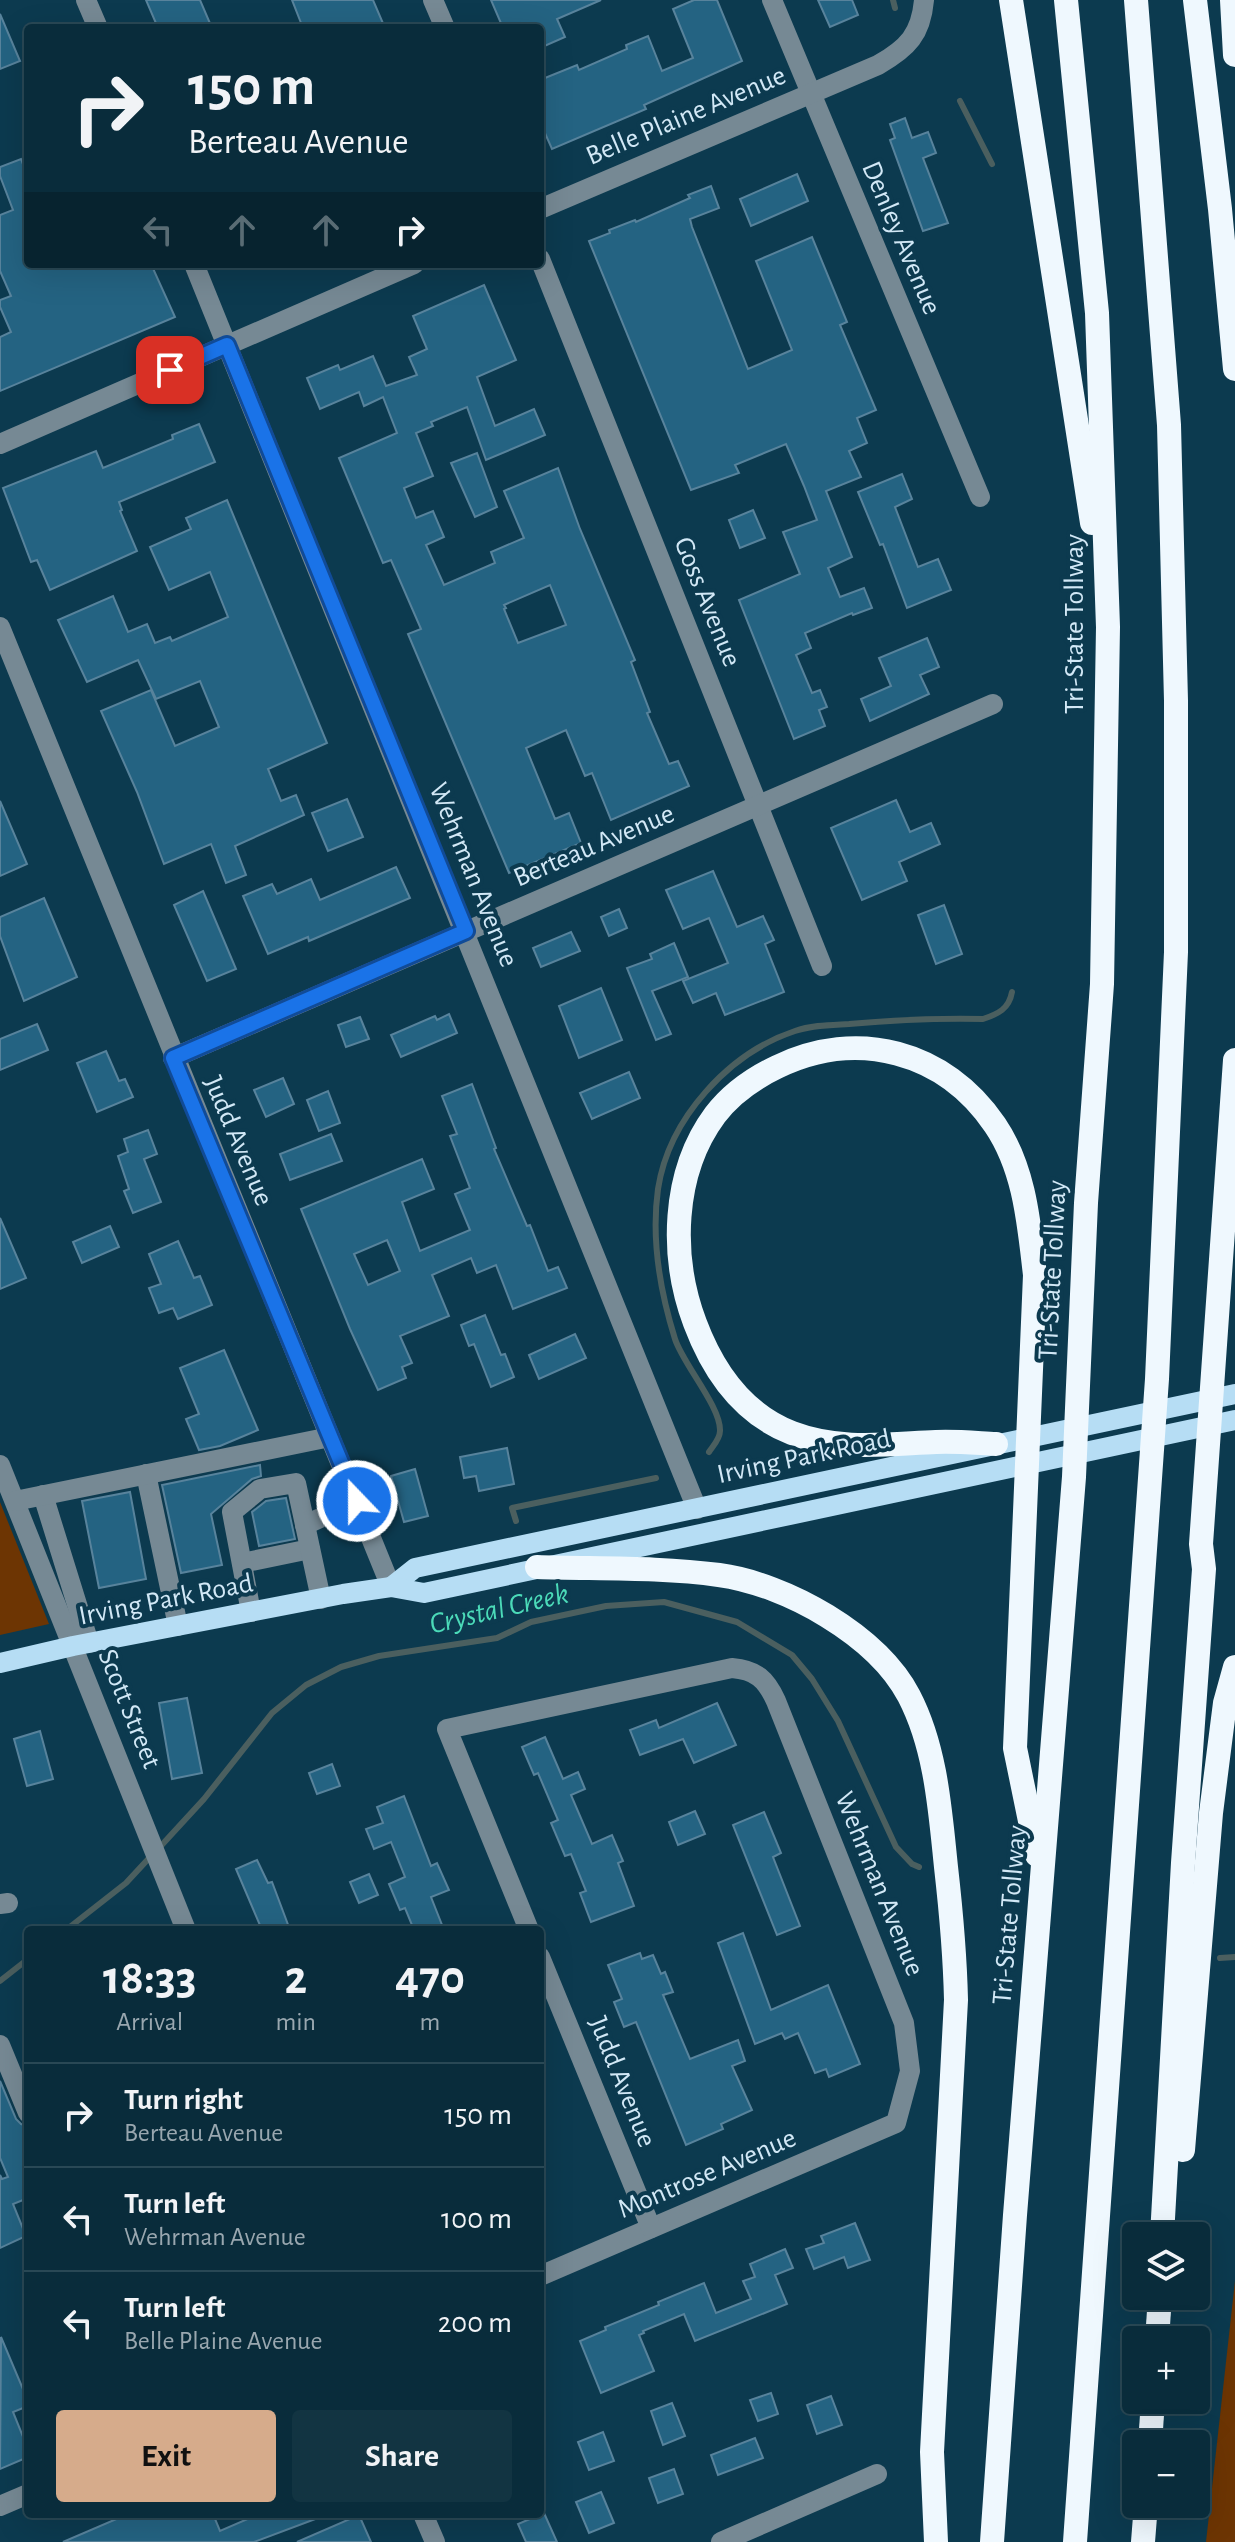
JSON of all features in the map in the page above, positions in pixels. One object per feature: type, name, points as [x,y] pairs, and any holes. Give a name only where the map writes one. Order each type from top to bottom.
[{"type":"highway","points":[[1011,0],[1108,627]]},
{"type":"highway","name":"Tri-State Tollway","points":[[992,2542],[1074,1477],[1086,1203],[1102,984],[1108,627],[1097,313],[1066,0]]},
{"type":"highway","points":[[1075,2542],[1152,1460],[1176,952],[1176,701],[1169,425],[1136,0]]},
{"type":"highway","points":[[1195,0],[1235,369]]},
{"type":"highway","points":[[1232,0],[1235,55]]},
{"type":"highway","points":[[996,1444],[937,1442],[864,1446],[819,1440],[770,1422],[750,1410],[734,1393],[704,1344],[693,1318],[683,1277],[678,1234],[685,1179],[701,1136],[726,1102],[766,1072],[813,1052],[854,1047],[922,1061],[945,1073],[996,1125],[1022,1184],[1035,1275],[1015,1748],[1043,1884]]},
{"type":"highway","points":[[1163,2222],[1182,1878],[1204,1569],[1201,1544],[1214,1447],[1220,1366],[1235,1060]]},
{"type":"highway","points":[[1220,1366],[1235,1269]]},
{"type":"highway","points":[[537,1567],[721,1575],[788,1596],[817,1610],[875,1653],[899,1680],[922,1727],[936,1781],[942,1824],[955,1954],[956,2000],[932,2452],[936,2542]]},
{"type":"highway","points":[[1177,2222],[1211,1813],[1225,1703],[1235,1667]]},
{"type":"highway","points":[[1143,2542],[1145,2518]]},
{"type":"main road","name":"Irving Park Road","points":[[391,1587],[415,1568],[1235,1394]]},
{"type":"main road","name":"Irving Park Road","points":[[0,1663],[81,1644],[391,1587],[424,1593],[1235,1420]]},
{"type":"street","points":[[86,0],[96,24]]},
{"type":"street","points":[[433,0],[443,24]]},
{"type":"street","name":"Denley Avenue","points":[[772,0],[980,497]]},
{"type":"street","name":"Belle Plaine Avenue","points":[[544,207],[878,65],[899,53],[915,35],[922,19],[924,0]]},
{"type":"street","name":"Wehrman Avenue","points":[[196,268],[697,1509]]},
{"type":"street","points":[[0,444],[405,268]]},
{"type":"street","name":"Goss Avenue","points":[[544,268],[822,966]]},
{"type":"street","name":"Judd Avenue","points":[[0,627],[391,1587]]},
{"type":"street","name":"Berteau Avenue","points":[[173,1058],[993,704]]},
{"type":"street","points":[[15,1501],[330,1437]]},
{"type":"street","name":"Scott Street","points":[[0,1465],[81,1644],[144,1825],[184,1926]]},
{"type":"street","points":[[146,1474],[178,1626]]},
{"type":"street","points":[[251,1612],[232,1512],[260,1489],[296,1483],[321,1599]]},
{"type":"street","points":[[43,1495],[81,1644]]},
{"type":"street","points":[[305,1525],[357,1501]]},
{"type":"street","points":[[242,1563],[310,1549]]},
{"type":"street","name":"Wehrman Avenue","points":[[527,1926],[447,1729],[732,1668],[758,1674],[768,1684],[776,1701],[904,2023],[910,2071],[896,2123]]},
{"type":"street","name":"Judd Avenue","points":[[544,1967],[651,2228]]},
{"type":"street","points":[[0,2045],[24,2103]]},
{"type":"street","name":"Montrose Avenue","points":[[544,2274],[896,2123]]},
{"type":"street","points":[[721,2542],[877,2474]]},
{"type":"street","points":[[0,2506],[24,2496]]},
{"type":"street","points":[[425,2518],[435,2542]]},
{"type":"shaded area","points":[[0,1502],[49,1624],[0,1635]]},
{"type":"shaded area","points":[[1235,2281],[1235,2542],[1206,2542]]},
{"type":"building","points":[[146,0],[200,0],[210,24],[156,24]]},
{"type":"building","points":[[292,0],[373,0],[383,24],[301,24]]},
{"type":"building","points":[[491,0],[601,0],[557,19],[565,37],[544,46],[544,24],[501,24]]},
{"type":"building","points":[[694,0],[717,0],[742,61],[644,105],[646,109],[552,149],[544,131],[544,78],[577,65],[579,70],[648,36],[662,71],[693,58],[673,9]]},
{"type":"building","points":[[818,0],[852,0],[858,15],[830,27]]},
{"type":"building","points":[[0,14],[20,61],[0,69]]},
{"type":"building","points":[[905,118],[912,138],[928,132],[936,153],[923,158],[948,223],[923,231],[890,140],[895,138],[890,124]]},
{"type":"building","points":[[21,159],[24,167],[24,268],[153,268],[175,317],[0,391],[0,337],[11,332],[0,300],[11,296],[0,271],[0,215],[13,210],[0,176],[0,167]]},
{"type":"building","points":[[797,174],[808,201],[751,226],[740,199]]},
{"type":"building","points":[[711,186],[719,208],[690,219],[748,369],[792,350],[756,261],[812,237],[847,322],[840,325],[876,410],[857,418],[867,443],[849,451],[861,477],[826,491],[852,557],[828,568],[840,597],[864,588],[872,608],[805,633],[811,648],[796,655],[812,693],[820,690],[827,707],[819,710],[825,726],[794,739],[739,600],[800,574],[783,532],[817,520],[804,486],[786,444],[735,465],[739,473],[691,490],[589,241]]},
{"type":"building","points":[[484,285],[516,360],[477,377],[495,426],[534,409],[545,435],[486,460],[467,407],[431,422],[433,426],[416,433],[433,476],[404,488],[416,518],[433,511],[444,537],[426,545],[444,585],[495,563],[491,552],[524,538],[504,491],[558,468],[635,660],[631,662],[650,712],[647,713],[669,764],[678,761],[689,786],[611,820],[592,773],[585,776],[566,730],[526,748],[555,819],[569,813],[581,843],[509,873],[408,634],[421,629],[391,560],[383,563],[339,458],[397,433],[383,397],[364,406],[359,392],[320,409],[307,378],[338,365],[340,370],[373,356],[386,386],[417,375],[409,357],[427,349],[413,316]],"holes":[[[550,585],[566,625],[518,643],[504,605]]]},
{"type":"building","points":[[199,424],[215,462],[119,502],[137,551],[50,590],[37,560],[31,562],[3,488],[96,451],[103,468],[173,439],[172,435]]},
{"type":"building","points":[[477,453],[497,507],[475,517],[451,463]]},
{"type":"building","points":[[902,474],[912,499],[895,507],[918,567],[938,559],[951,590],[907,608],[883,544],[880,545],[858,492]]},
{"type":"building","points":[[227,500],[327,743],[268,769],[281,801],[296,795],[304,815],[235,846],[246,875],[226,883],[211,844],[164,864],[137,792],[101,711],[151,690],[175,746],[219,727],[200,681],[156,699],[138,660],[87,682],[58,620],[113,596],[128,632],[147,624],[155,643],[170,637],[172,641],[228,617],[210,572],[169,590],[150,547],[191,529],[186,518]]},
{"type":"building","points":[[753,510],[765,538],[740,548],[729,520]]},
{"type":"building","points":[[927,638],[939,667],[920,675],[929,694],[870,721],[861,699],[891,686],[879,658]]},
{"type":"building","points":[[347,799],[363,837],[328,851],[312,813]]},
{"type":"building","points":[[896,800],[910,832],[931,823],[940,844],[899,862],[907,881],[862,900],[831,828]]},
{"type":"building","points":[[0,801],[27,864],[0,876]]},
{"type":"building","points":[[396,867],[410,898],[309,941],[308,937],[268,954],[243,896],[272,884],[277,894],[311,879],[320,900]]},
{"type":"building","points":[[713,871],[737,927],[763,916],[774,940],[765,944],[784,992],[725,1015],[716,993],[693,1003],[683,981],[728,963],[709,918],[683,929],[666,890]]},
{"type":"building","points":[[203,891],[236,969],[207,981],[174,905]]},
{"type":"building","points":[[44,898],[77,977],[24,1001],[0,936],[0,917]]},
{"type":"building","points":[[944,905],[962,954],[936,964],[918,915]]},
{"type":"building","points":[[619,909],[627,928],[609,936],[601,917]]},
{"type":"building","points":[[571,932],[580,951],[541,967],[533,948]]},
{"type":"building","points":[[674,943],[688,977],[652,991],[671,1034],[656,1040],[627,968],[652,959],[650,954]]},
{"type":"building","points":[[601,988],[622,1040],[579,1058],[559,1006]]},
{"type":"building","points":[[449,1014],[457,1033],[401,1057],[391,1035],[435,1016],[437,1020]]},
{"type":"building","points":[[360,1017],[369,1039],[346,1047],[338,1025]]},
{"type":"building","points":[[37,1024],[48,1050],[0,1070],[0,1039]]},
{"type":"building","points":[[106,1051],[119,1081],[125,1079],[133,1097],[97,1112],[77,1063]]},
{"type":"building","points":[[629,1072],[640,1098],[592,1119],[580,1093]]},
{"type":"building","points":[[283,1078],[294,1104],[266,1117],[254,1090]]},
{"type":"building","points":[[472,1084],[494,1149],[527,1226],[530,1225],[548,1271],[558,1267],[567,1288],[513,1309],[496,1265],[477,1273],[471,1258],[432,1275],[449,1316],[400,1336],[412,1363],[402,1367],[406,1378],[378,1390],[301,1209],[422,1159],[434,1189],[402,1202],[420,1251],[470,1230],[455,1194],[470,1188],[450,1136],[457,1134],[442,1096]],"holes":[[[387,1240],[400,1271],[368,1285],[354,1254]]]},
{"type":"building","points":[[328,1091],[340,1123],[319,1131],[307,1100]]},
{"type":"building","points":[[148,1130],[157,1154],[144,1159],[161,1202],[133,1213],[124,1191],[129,1189],[118,1156],[128,1152],[124,1139]]},
{"type":"building","points":[[331,1134],[342,1161],[290,1180],[280,1154]]},
{"type":"building","points":[[0,1218],[26,1278],[0,1289]]},
{"type":"building","points":[[110,1226],[119,1247],[82,1263],[73,1242]]},
{"type":"building","points":[[178,1241],[194,1278],[200,1276],[212,1305],[178,1319],[173,1308],[159,1313],[149,1288],[161,1284],[149,1254]]},
{"type":"building","points":[[485,1315],[501,1355],[505,1354],[514,1377],[491,1387],[474,1344],[469,1346],[461,1325]]},
{"type":"building","points":[[575,1334],[586,1358],[539,1379],[529,1355]]},
{"type":"building","points":[[224,1350],[258,1430],[220,1446],[199,1450],[186,1419],[199,1414],[180,1368]]},
{"type":"building","points":[[507,1448],[514,1484],[479,1491],[476,1476],[464,1478],[460,1457]]},
{"type":"building","points":[[260,1465],[261,1476],[252,1479],[211,1514],[222,1565],[181,1573],[162,1485]]},
{"type":"building","points":[[415,1469],[428,1516],[404,1522],[391,1476]]},
{"type":"building","points":[[130,1492],[146,1579],[99,1588],[82,1501]]},
{"type":"building","points":[[286,1498],[295,1539],[259,1546],[252,1512],[266,1501]]},
{"type":"building","points":[[187,1698],[202,1773],[172,1779],[159,1703]]},
{"type":"building","points":[[717,1703],[736,1745],[694,1763],[683,1739],[640,1755],[630,1730],[656,1720],[659,1728]]},
{"type":"building","points":[[40,1731],[53,1779],[27,1786],[14,1739]]},
{"type":"building","points":[[545,1737],[563,1779],[578,1772],[585,1789],[571,1795],[592,1844],[612,1835],[623,1861],[618,1863],[634,1906],[591,1922],[580,1893],[586,1891],[571,1854],[565,1856],[551,1823],[558,1820],[538,1773],[534,1775],[522,1747]]},
{"type":"building","points":[[332,1764],[340,1786],[317,1794],[309,1773]]},
{"type":"building","points":[[404,1796],[431,1866],[437,1863],[449,1890],[431,1897],[442,1926],[412,1926],[405,1908],[400,1910],[389,1884],[405,1877],[391,1842],[374,1849],[366,1829],[383,1823],[377,1807]]},
{"type":"building","points":[[695,1811],[705,1834],[678,1845],[669,1822]]},
{"type":"building","points":[[764,1812],[781,1853],[773,1857],[800,1926],[777,1935],[733,1825]]},
{"type":"building","points":[[257,1860],[268,1883],[272,1882],[288,1926],[260,1926],[236,1869]]},
{"type":"building","points":[[369,1874],[378,1895],[359,1903],[350,1882]]},
{"type":"building","points":[[743,1933],[771,2010],[828,1985],[860,2064],[829,2077],[826,2069],[815,2073],[798,2033],[785,2039],[782,2033],[755,2044],[718,1943]]},
{"type":"building","points":[[640,1953],[642,1959],[653,1955],[661,1974],[665,1972],[673,1992],[663,1995],[690,2059],[738,2040],[745,2061],[732,2066],[752,2110],[721,2124],[723,2129],[686,2145],[636,2022],[624,2027],[614,2002],[622,1999],[608,1965]]},
{"type":"building","points":[[0,2081],[16,2119],[24,2125],[24,2200],[13,2204],[24,2237],[0,2248],[0,2175],[2,2179],[8,2177],[0,2158]]},
{"type":"building","points":[[855,2223],[870,2260],[848,2268],[844,2257],[814,2269],[806,2249],[824,2243],[821,2236]]},
{"type":"building","points":[[785,2249],[793,2268],[775,2275],[787,2304],[695,2341],[684,2314],[643,2331],[639,2335],[654,2371],[601,2393],[580,2341],[704,2283],[716,2313],[751,2299],[743,2281],[755,2277],[750,2264]]},
{"type":"building","points":[[1,2337],[24,2392],[24,2408],[13,2412],[24,2439],[24,2459],[0,2469]]},
{"type":"building","points":[[771,2393],[778,2414],[758,2421],[750,2400]]},
{"type":"building","points":[[831,2396],[842,2425],[817,2434],[807,2405]]},
{"type":"building","points":[[672,2403],[685,2436],[663,2445],[651,2411]]},
{"type":"building","points":[[603,2432],[614,2461],[589,2470],[578,2442]]},
{"type":"building","points":[[755,2438],[763,2458],[718,2475],[711,2455]]},
{"type":"building","points":[[674,2469],[683,2494],[658,2503],[649,2478]]},
{"type":"building","points":[[601,2492],[614,2523],[589,2533],[576,2502]]},
{"type":"building","points":[[544,2513],[557,2542],[526,2542],[518,2524],[532,2518],[544,2518]]},
{"type":"building","points":[[119,2518],[215,2518],[220,2531],[250,2518],[318,2518],[254,2542],[63,2542]]},
{"type":"building","points":[[352,2518],[360,2518],[371,2542],[297,2542]]},
{"type":"waterway","points":[[893,0],[895,8]]},
{"type":"waterway","points":[[960,101],[992,164]]},
{"type":"waterway","points":[[709,1452],[719,1437],[719,1421],[675,1339],[661,1284],[656,1246],[656,1208],[664,1163],[689,1114],[706,1092],[747,1055],[795,1031],[883,1021],[983,1019],[1002,1010],[1012,992]]},
{"type":"waterway","points":[[516,1521],[512,1508],[656,1478]]},
{"type":"waterway","name":"Crystal Creek","points":[[159,1848],[204,1799],[272,1713],[306,1685],[341,1667],[379,1656],[497,1638],[531,1622],[606,1606],[664,1602],[737,1622],[792,1655],[812,1679],[838,1721],[896,1847],[919,1867]]},
{"type":"waterway","name":"Crystal Creek","points":[[71,1926],[126,1883],[151,1856]]},
{"type":"waterway","name":"Crystal Creek","points":[[1220,1958],[1235,1957]]},
{"type":"waterway","name":"Crystal Creek","points":[[0,1981],[24,1962]]},
{"type":"route","points":[[170,370],[227,345],[466,931],[173,1058],[357,1501]]}]
